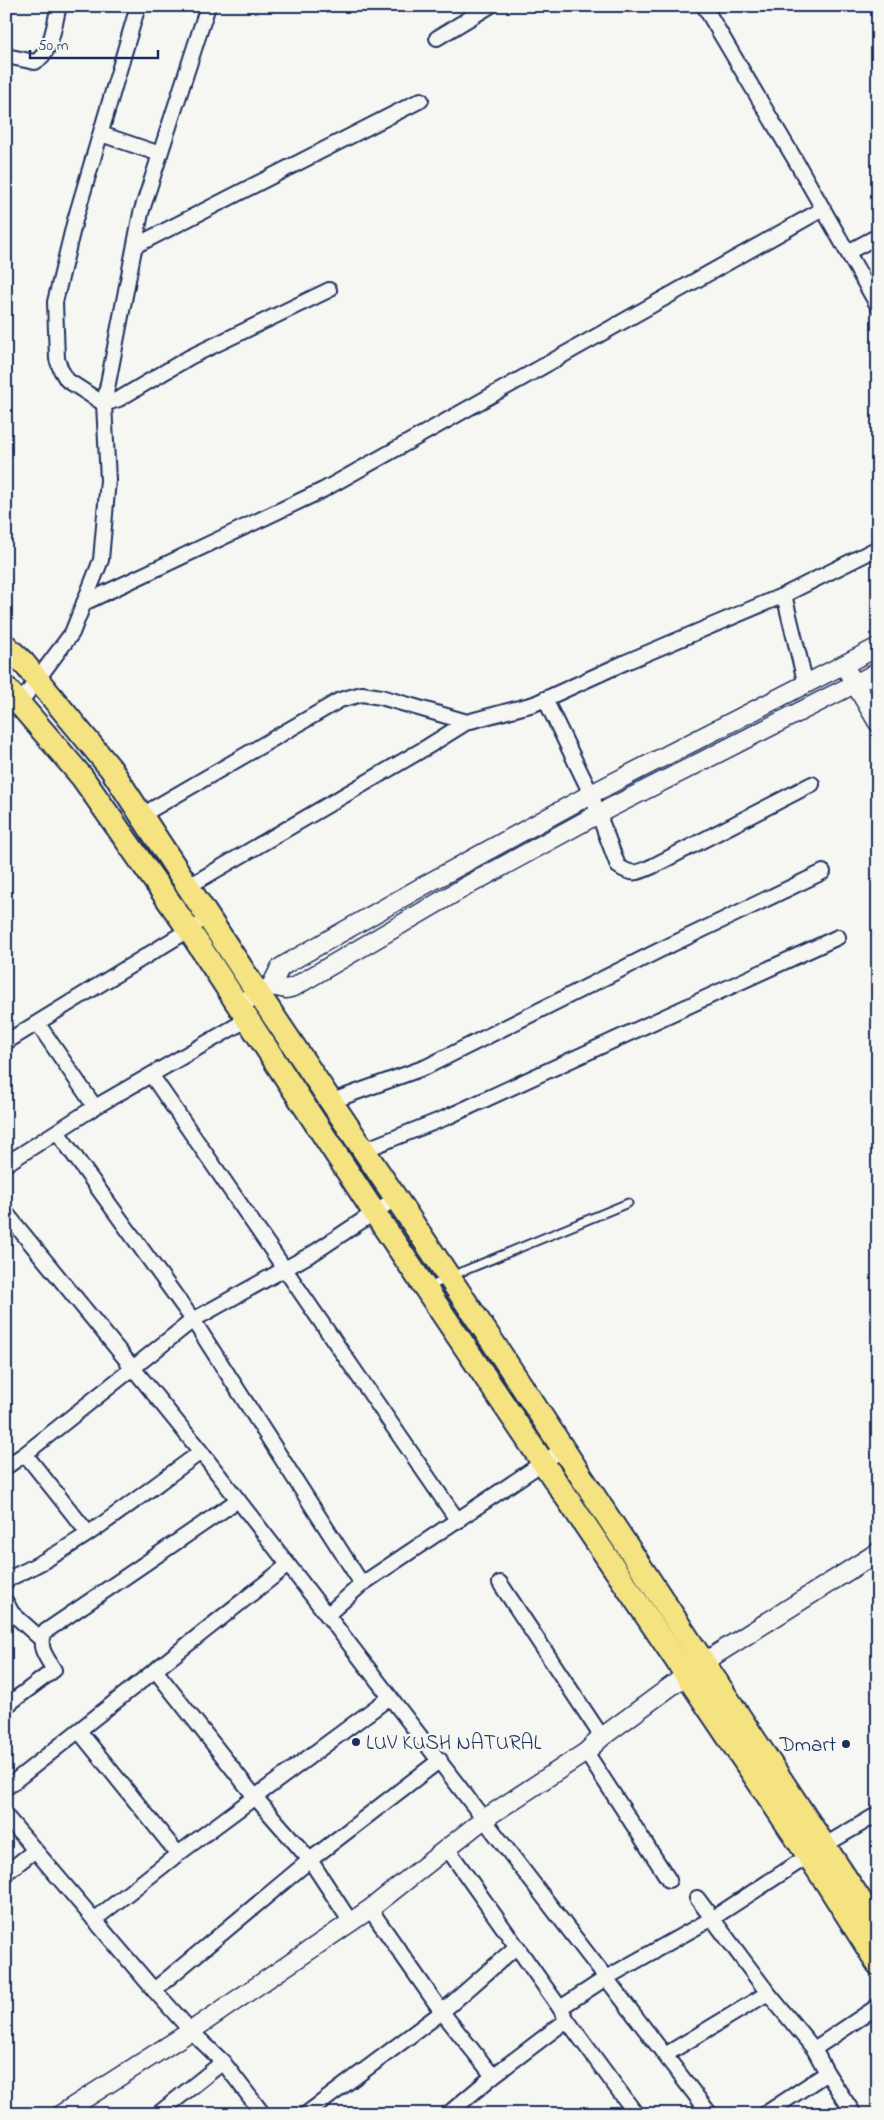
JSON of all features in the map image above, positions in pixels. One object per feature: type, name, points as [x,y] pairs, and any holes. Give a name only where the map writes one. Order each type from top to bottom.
[{"type":"main road","points":[[6,646],[23,662],[111,769],[209,917],[265,990],[332,1101],[563,1450],[696,1668],[817,1851],[878,1964]]},
{"type":"main road","points":[[13,696],[82,777],[189,930],[374,1212],[545,1463],[696,1668]]},
{"type":"main road","points":[[817,1851],[878,1927]]},
{"type":"street","points":[[6,56],[29,61],[45,54],[59,6]]},
{"type":"street","points":[[104,404],[67,380],[61,370],[57,359],[54,318],[55,302],[75,220],[138,6]]},
{"type":"street","points":[[13,696],[37,680],[72,633],[101,560],[108,480],[104,404],[141,213],[208,6]]},
{"type":"street","points":[[437,38],[490,6]]},
{"type":"street","points":[[704,6],[878,306]]},
{"type":"street","points":[[135,246],[421,100]]},
{"type":"street","points":[[101,134],[160,154]]},
{"type":"street","points":[[84,603],[323,490],[823,209]]},
{"type":"street","points":[[848,252],[878,236]]},
{"type":"street","points":[[104,404],[119,398],[190,358],[329,290]]},
{"type":"street","points":[[189,886],[467,722],[501,714],[544,699],[784,595],[878,548]]},
{"type":"street","points":[[784,595],[806,685]]},
{"type":"street","points":[[6,1164],[58,1133],[95,1107],[152,1076],[244,1012],[265,990],[280,968],[286,964],[591,794],[878,647]]},
{"type":"street","points":[[843,665],[878,723]]},
{"type":"street","points":[[265,990],[286,989],[294,986],[463,888],[598,814],[878,672]]},
{"type":"street","points":[[142,815],[340,700],[362,694],[382,697],[467,722]]},
{"type":"street","points":[[544,699],[591,794],[618,866],[627,872],[639,872],[812,784]]},
{"type":"street","points":[[332,1101],[426,1067],[658,950],[823,872]]},
{"type":"street","points":[[6,1042],[209,917]]},
{"type":"street","points":[[364,1150],[445,1118],[838,937]]},
{"type":"street","points":[[38,1024],[95,1107]]},
{"type":"street","points":[[152,1076],[458,1522]]},
{"type":"street","points":[[58,1133],[193,1320],[362,1584]]},
{"type":"street","points":[[6,1467],[25,1454],[193,1320],[315,1252],[396,1198]]},
{"type":"street","points":[[6,1213],[238,1500],[440,1760],[710,2114]]},
{"type":"street","points":[[327,1615],[362,1584],[458,1522],[563,1450]]},
{"type":"street","points":[[6,1582],[8,1579],[34,1567],[88,1533],[200,1452]]},
{"type":"street","points":[[25,1454],[88,1533]]},
{"type":"street","points":[[6,1706],[54,1670],[42,1647],[41,1639],[46,1631],[238,1500]]},
{"type":"street","points":[[62,2114],[191,2031],[370,1909],[484,1819],[586,1752],[602,1737],[696,1668],[878,1552]]},
{"type":"street","points":[[6,1788],[288,1565]]},
{"type":"street","points":[[500,1583],[602,1737]]},
{"type":"street","points":[[6,1602],[12,1613],[41,1639]]},
{"type":"street","points":[[155,1670],[255,1797],[310,1860],[350,1921]]},
{"type":"street","points":[[94,1920],[178,1854],[390,1697]]},
{"type":"street","points":[[79,1731],[178,1854]]},
{"type":"street","points":[[586,1752],[669,1880]]},
{"type":"street","points":[[154,1990],[310,1860],[440,1760]]},
{"type":"street","points":[[560,2008],[606,1978],[713,1918],[878,1814]]},
{"type":"street","points":[[6,1816],[154,1990],[191,2031],[223,2062],[263,2114]]},
{"type":"street","points":[[447,1848],[560,2008],[630,2112]]},
{"type":"street","points":[[6,1873],[34,1851]]},
{"type":"street","points":[[697,1898],[768,1993],[814,2049],[827,2074],[854,2114]]},
{"type":"street","points":[[370,1909],[442,2012],[492,2076]]},
{"type":"street","points":[[306,2114],[442,2012],[516,1947]]},
{"type":"street","points":[[665,2055],[768,1993]]},
{"type":"street","points":[[814,2049],[878,2006]]},
{"type":"street","points":[[448,2114],[492,2076],[567,2020]]},
{"type":"street","points":[[158,2114],[223,2062]]},
{"type":"street","points":[[764,2114],[827,2074]]},
{"type":"lane","points":[[426,1289],[449,1277],[628,1203]]},
{"type":"place","name":"LUV KUSH NATURAL","points":[[356,1742]]},
{"type":"place","name":"Dmart","points":[[846,1744]]}]
